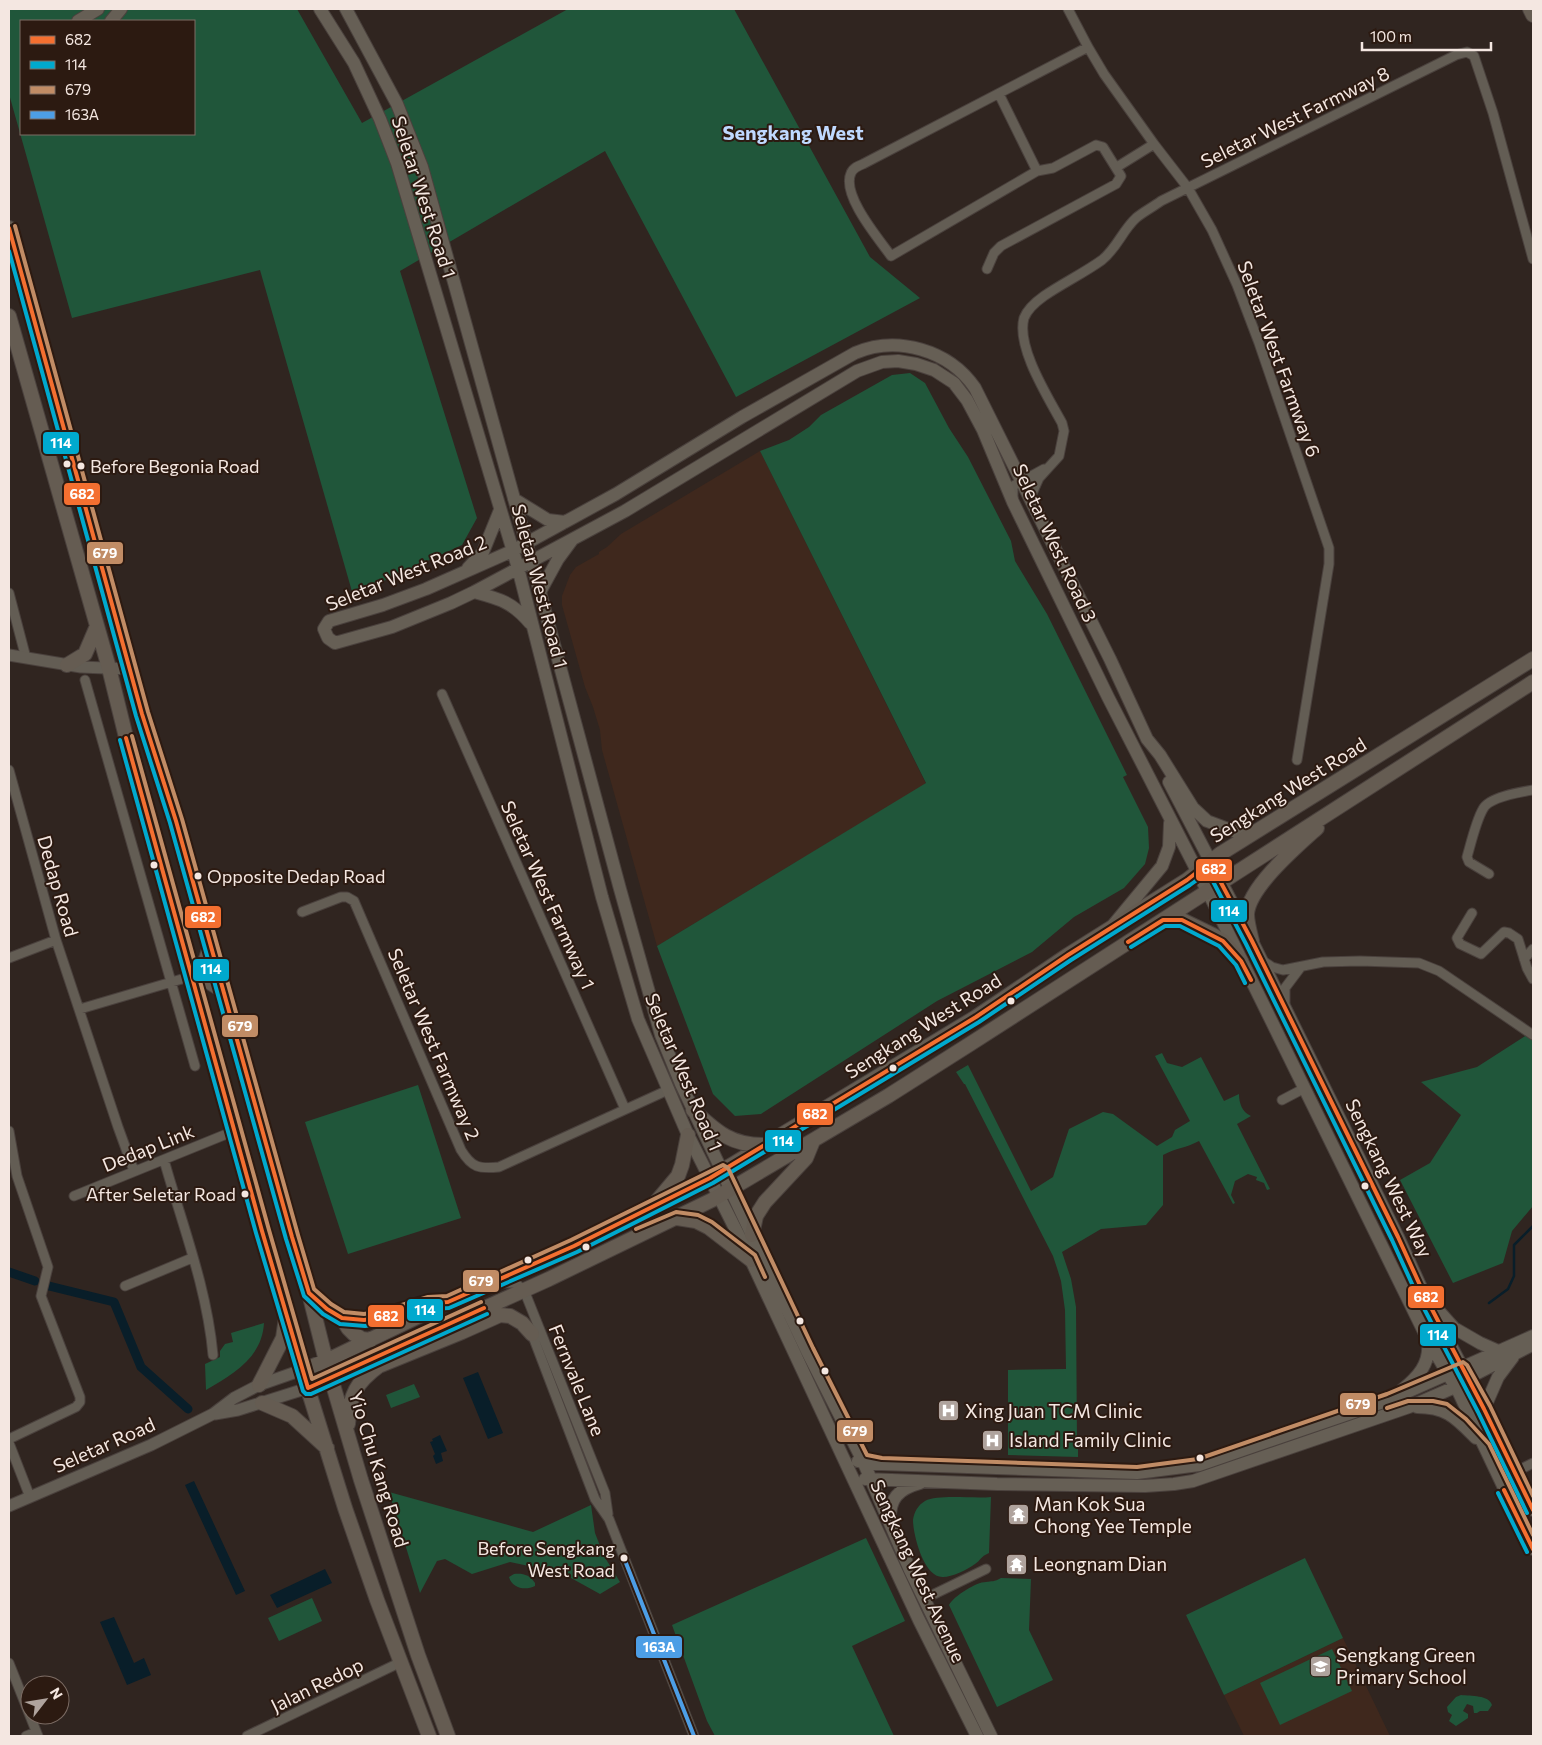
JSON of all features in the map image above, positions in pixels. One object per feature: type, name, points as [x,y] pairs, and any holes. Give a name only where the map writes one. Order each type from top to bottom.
[{"type":"main road","points":[[80,20],[98,9]]},
{"type":"main road","points":[[112,20],[121,9]]},
{"type":"main road","name":"Seletar West Road 1","points":[[320,9],[354,63],[380,119],[397,163],[518,568],[613,934],[662,1093],[680,1117],[688,1135],[716,1175]]},
{"type":"main road","name":"Seletar West Road 1","points":[[346,9],[397,104],[422,167],[661,1035],[693,1110],[716,1175]]},
{"type":"main road","points":[[1530,9],[1533,15]]},
{"type":"main road","name":"Yio Chu Kang Road","points":[[9,228],[142,714],[176,821],[271,1164],[309,1293],[326,1361],[361,1480],[418,1655],[448,1736]]},
{"type":"main road","points":[[9,316],[109,668],[139,790],[302,1370],[345,1508],[429,1736]]},
{"type":"main road","name":"Seletar West Road 3","points":[[794,388],[864,349],[890,344],[908,346],[929,352],[952,365],[970,381],[1210,862]]},
{"type":"main road","name":"Seletar West Road 3","points":[[802,405],[857,371],[882,362],[898,361],[916,364],[934,370],[954,383],[968,400],[983,430],[1013,502],[1108,697],[1197,872]]},
{"type":"main road","name":"Seletar West Road 2","points":[[794,388],[742,417],[616,494],[512,551],[426,589],[329,621],[324,628],[328,638],[335,644],[392,627],[474,592],[624,511],[802,405]]},
{"type":"main road","points":[[514,499],[548,520],[565,522]]},
{"type":"main road","points":[[463,573],[483,552],[500,510]]},
{"type":"main road","points":[[540,592],[573,538]]},
{"type":"main road","points":[[474,592],[499,599],[519,610],[533,627]]},
{"type":"main road","points":[[67,665],[85,654],[97,626]]},
{"type":"main road","name":"Sengkang West Road","points":[[302,1370],[326,1361],[448,1302],[574,1246],[716,1175],[976,1017],[1112,926],[1187,880],[1210,862],[1254,833],[1533,659]]},
{"type":"main road","name":"Sengkang West Road","points":[[308,1388],[524,1290],[677,1218],[724,1193],[921,1075],[1533,682]]},
{"type":"main road","name":"Seletar West Road 3","points":[[1147,739],[1194,808],[1207,821],[1239,833],[1254,833]]},
{"type":"main road","points":[[1252,941],[1247,915],[1250,902],[1258,889],[1295,848],[1347,801]]},
{"type":"main road","points":[[1112,926],[1162,866],[1169,846],[1170,821]]},
{"type":"main road","name":"Sengkang West Way","points":[[1210,862],[1261,959],[1398,1237],[1424,1294],[1484,1409],[1533,1510]]},
{"type":"main road","name":"Sengkang West Way","points":[[1197,872],[1428,1340],[1455,1387],[1533,1549]]},
{"type":"main road","points":[[1163,920],[1182,920],[1213,935],[1223,941],[1241,961]]},
{"type":"main road","points":[[192,976],[200,971],[210,945]]},
{"type":"main road","points":[[192,976],[209,982],[224,992]]},
{"type":"main road","points":[[693,1110],[729,1139],[748,1145],[764,1146]]},
{"type":"main road","points":[[651,1208],[678,1176],[688,1135]]},
{"type":"main road","points":[[752,1236],[756,1216],[765,1202],[806,1158],[812,1141]]},
{"type":"main road","name":"Sengkang West Avenue","points":[[716,1175],[751,1260],[919,1620],[977,1736]]},
{"type":"main road","name":"Sengkang West Avenue","points":[[724,1193],[752,1236],[863,1461],[924,1599],[991,1736]]},
{"type":"main road","points":[[677,1218],[696,1221],[708,1227],[751,1260]]},
{"type":"main road","points":[[309,1293],[342,1318],[354,1334],[371,1340]]},
{"type":"main road","points":[[1424,1294],[1454,1328],[1498,1351]]},
{"type":"main road","points":[[342,1318],[374,1319],[429,1303],[448,1302]]},
{"type":"main road","points":[[498,1302],[513,1307],[524,1314],[532,1334]]},
{"type":"main road","points":[[381,1365],[462,1332],[500,1314],[510,1316],[522,1323],[532,1334]]},
{"type":"main road","points":[[259,1385],[283,1338],[286,1315]]},
{"type":"main road","points":[[845,1460],[881,1464],[1137,1473],[1199,1465],[1276,1446],[1409,1407],[1455,1387],[1465,1373],[1498,1351],[1533,1336]]},
{"type":"main road","points":[[1389,1400],[1419,1375],[1428,1359],[1428,1340]]},
{"type":"main road","points":[[855,1480],[1069,1485],[1174,1484],[1193,1481],[1447,1375],[1465,1373],[1516,1353],[1533,1344]]},
{"type":"main road","points":[[347,1430],[352,1394],[396,1347]]},
{"type":"main road","points":[[1484,1409],[1498,1377],[1516,1353]]},
{"type":"main road","points":[[262,1403],[292,1416],[327,1449]]},
{"type":"main road","points":[[1409,1407],[1432,1407],[1444,1410],[1462,1424],[1484,1447]]},
{"type":"main road","points":[[890,1524],[890,1508],[894,1498],[911,1485],[926,1482]]},
{"type":"street","name":"Seletar West Farmway 6","points":[[1068,9],[1104,74],[1188,188],[1212,230],[1237,285],[1259,343],[1329,548],[1329,564],[1297,760]]},
{"type":"street","points":[[987,269],[994,253],[1000,246],[1116,184],[1121,176],[1104,147],[1096,145],[1053,168],[1037,171],[891,256],[868,224],[850,192],[850,175],[853,169],[1088,47]]},
{"type":"street","name":"Seletar West Farmway 8","points":[[1030,498],[1039,478],[1059,456],[1064,431],[1062,423],[1028,356],[1023,341],[1022,328],[1025,316],[1043,296],[1104,258],[1114,249],[1136,218],[1161,201],[1456,55],[1468,52],[1474,56],[1493,113],[1533,258]]},
{"type":"street","points":[[999,94],[1037,171]]},
{"type":"street","points":[[1117,167],[1154,144]]},
{"type":"street","points":[[1013,502],[1013,486],[1049,466]]},
{"type":"street","points":[[9,593],[26,658]]},
{"type":"street","points":[[9,654],[67,665],[130,669]]},
{"type":"street","points":[[85,680],[195,1066]]},
{"type":"street","name":"Seletar West Farmway 1","points":[[442,694],[625,1109]]},
{"type":"street","name":"Dedap Road","points":[[9,770],[56,940],[134,1171]]},
{"type":"street","points":[[1489,874],[1468,862],[1467,857],[1483,808],[1494,800],[1533,790]]},
{"type":"street","name":"Seletar West Farmway 2","points":[[302,912],[341,897],[348,897],[354,901],[461,1150],[475,1166],[486,1168],[499,1167],[662,1093]]},
{"type":"street","points":[[1472,913],[1457,938],[1460,944],[1481,954],[1504,932],[1507,932],[1518,939],[1533,979]]},
{"type":"street","points":[[9,958],[56,940]]},
{"type":"street","points":[[1524,959],[1533,949]]},
{"type":"street","points":[[1261,959],[1272,967],[1283,970],[1324,962],[1340,961],[1419,963],[1439,971],[1533,1035]]},
{"type":"street","points":[[1286,1011],[1285,988],[1300,968]]},
{"type":"street","points":[[80,1009],[192,976]]},
{"type":"street","points":[[1282,1100],[1303,1089]]},
{"type":"street","points":[[9,1131],[17,1176],[48,1267],[41,1296],[80,1397],[80,1402],[76,1407],[9,1439]]},
{"type":"street","name":"Dedap Link","points":[[74,1196],[234,1131]]},
{"type":"street","points":[[164,1160],[210,1328],[213,1355]]},
{"type":"street","points":[[124,1286],[192,1258]]},
{"type":"street","points":[[489,1284],[510,1282],[524,1290]]},
{"type":"street","name":"Fernvale Lane","points":[[524,1290],[553,1378]]},
{"type":"street","name":"Fernvale Lane","points":[[532,1334],[605,1494],[609,1519],[694,1736]]},
{"type":"street","name":"Seletar Road","points":[[9,1506],[151,1445],[213,1414],[234,1398],[259,1385],[302,1370]]},
{"type":"street","name":"Seletar Road","points":[[213,1414],[238,1410],[308,1388]]},
{"type":"street","points":[[9,1443],[30,1497]]},
{"type":"street","points":[[1514,1472],[1533,1463]]},
{"type":"street","name":"Sengkang West Avenue","points":[[924,1599],[986,1569]]},
{"type":"street","name":"Jalan Redop","points":[[247,1736],[401,1662]]},
{"type":"street","points":[[9,1663],[37,1734],[26,1736]]},
{"type":"shaded area","points":[[760,451],[926,784],[657,946],[602,750],[600,730],[585,687],[562,605],[562,596],[570,575],[576,567],[599,554],[621,534]]},
{"type":"shaded area","name":"Sengkang Green Primary School","points":[[1343,1638],[1390,1736],[1244,1736],[1224,1695]]},
{"type":"green space","points":[[9,9],[297,9],[362,123],[568,9],[734,9],[870,257],[920,298],[736,397],[605,151],[400,271],[477,518],[462,545],[353,595],[260,270],[72,318],[21,135],[195,135],[195,20],[20,20],[20,133],[9,94]]},
{"type":"green space","points":[[910,373],[925,383],[949,428],[968,457],[1011,541],[1015,561],[1047,614],[1127,775],[1123,777],[1148,827],[1149,848],[1145,864],[1124,888],[1074,917],[1032,952],[937,1001],[761,1114],[735,1116],[713,1094],[657,946],[926,783],[760,451],[789,440],[809,427],[821,415],[892,375]]},
{"type":"green space","points":[[1533,1031],[1533,1206],[1512,1231],[1503,1263],[1453,1283],[1400,1180],[1430,1163],[1461,1115],[1421,1082],[1477,1067]]},
{"type":"green space","points":[[1162,1053],[1167,1063],[1182,1067],[1201,1057],[1224,1101],[1239,1094],[1242,1107],[1251,1116],[1237,1124],[1270,1189],[1267,1190],[1264,1183],[1256,1180],[1257,1177],[1248,1174],[1235,1181],[1231,1195],[1235,1203],[1233,1204],[1199,1141],[1163,1155],[1163,1205],[1146,1225],[1101,1229],[1062,1252],[1071,1279],[1076,1307],[1078,1457],[1008,1455],[1008,1370],[1066,1369],[1065,1310],[1061,1281],[1053,1256],[965,1084],[956,1072],[968,1065],[1031,1191],[1053,1177],[1069,1129],[1103,1112],[1113,1114],[1157,1146],[1172,1137],[1175,1130],[1190,1121],[1155,1056]]},
{"type":"green space","points":[[418,1085],[461,1218],[348,1254],[305,1122]]},
{"type":"green space","points":[[264,1323],[258,1346],[252,1355],[236,1371],[206,1390],[205,1364],[220,1357],[220,1351],[225,1344],[233,1342],[231,1333]]},
{"type":"green space","points":[[414,1384],[420,1397],[391,1408],[386,1395]]},
{"type":"green space","points":[[389,1492],[533,1532],[591,1505],[595,1533],[604,1556],[620,1582],[600,1594],[562,1573],[510,1562],[472,1574],[445,1559],[437,1561],[420,1593]]},
{"type":"green space","points":[[991,1497],[989,1553],[972,1566],[947,1577],[936,1575],[930,1571],[917,1545],[913,1520],[917,1509],[925,1501],[931,1499]]},
{"type":"green space","points":[[866,1538],[905,1621],[852,1646],[894,1736],[715,1736],[707,1721],[672,1625]]},
{"type":"green space","points":[[1305,1558],[1343,1638],[1224,1695],[1186,1615]]},
{"type":"green space","points":[[514,1574],[529,1576],[535,1583],[535,1586],[519,1588],[513,1584],[509,1577]]},
{"type":"green space","points":[[1001,1578],[1031,1579],[1029,1630],[1053,1680],[997,1707],[949,1605],[955,1598],[971,1587]]},
{"type":"green space","points":[[312,1598],[322,1621],[279,1641],[268,1618]]},
{"type":"green space","points":[[1332,1649],[1352,1691],[1280,1725],[1260,1683]]},
{"type":"green space","points":[[1461,1695],[1484,1698],[1492,1705],[1488,1711],[1474,1713],[1473,1706],[1467,1704],[1463,1711],[1468,1714],[1468,1718],[1456,1726],[1449,1721],[1452,1715],[1448,1712],[1447,1707],[1456,1697]]},
{"type":"water","points":[[478,1372],[503,1433],[488,1439],[463,1378]]},
{"type":"water","points":[[440,1435],[447,1451],[441,1453],[443,1461],[436,1464],[433,1456],[435,1454],[430,1442]]},
{"type":"water","points":[[194,1481],[245,1591],[236,1595],[185,1485]]},
{"type":"water","points":[[325,1569],[332,1583],[277,1608],[270,1595]]},
{"type":"water","points":[[114,1617],[134,1663],[144,1658],[151,1675],[127,1685],[100,1622]]},
{"type":"waterway","points":[[1489,1303],[1508,1289],[1514,1276],[1514,1245],[1533,1226]]},
{"type":"waterway","points":[[9,1272],[35,1281]]},
{"type":"waterway","points":[[49,1286],[114,1302],[141,1367],[188,1409]]},
{"type":"transit line","name":"679","points":[[15,226],[148,712],[182,819],[298,1235],[314,1289],[331,1304],[344,1312],[364,1314],[382,1311],[428,1297],[447,1296],[571,1240],[723,1165],[728,1168],[813,1348],[867,1455],[882,1458],[1137,1467],[1198,1459],[1387,1394],[1463,1362],[1467,1365],[1490,1406],[1533,1496]]},
{"type":"transit line","name":"682","points":[[9,228],[142,714],[176,821],[292,1237],[309,1293],[327,1309],[342,1318],[364,1320],[383,1317],[429,1303],[448,1302],[574,1246],[710,1178],[976,1017],[1068,955],[1187,880],[1210,862],[1252,941],[1398,1237],[1424,1294],[1484,1409],[1533,1510]]},
{"type":"transit line","name":"114","points":[[9,251],[136,716],[170,823],[286,1239],[304,1296],[323,1314],[340,1324],[365,1326],[385,1323],[430,1309],[449,1308],[577,1252],[713,1183],[979,1022],[1208,872],[1246,944],[1392,1240],[1418,1297],[1478,1412],[1527,1513]]},
{"type":"transit line","name":"679","points":[[132,736],[312,1379],[481,1302]]},
{"type":"transit line","name":"682","points":[[126,738],[262,1231],[308,1388],[484,1308]]},
{"type":"transit line","name":"114","points":[[120,740],[256,1233],[303,1391],[306,1394],[311,1394],[487,1314]]},
{"type":"transit line","name":"682","points":[[1128,942],[1163,920],[1182,920],[1223,941],[1241,961],[1251,980]]},
{"type":"transit line","name":"114","points":[[1131,947],[1165,926],[1180,926],[1219,946],[1236,965],[1245,983]]},
{"type":"transit line","name":"679","points":[[636,1229],[676,1212],[698,1215],[712,1222],[755,1255],[765,1277]]},
{"type":"transit line","name":"679","points":[[1387,1408],[1408,1401],[1433,1401],[1447,1404],[1466,1419],[1489,1444],[1533,1535]]},
{"type":"transit line","name":"682","points":[[1504,1490],[1533,1549]]},
{"type":"transit line","name":"114","points":[[1498,1493],[1527,1552]]},
{"type":"transit line","name":"163A","points":[[624,1558],[694,1736]]},
{"type":"place","name":"Before Begonia Road","points":[[81,466]]},
{"type":"place","name":"Opposite Dedap Road","points":[[198,876]]},
{"type":"place","name":"After Seletar Road","points":[[245,1194]]},
{"type":"place","name":"Xing Juan TCM Clinic","points":[[949,1411]]},
{"type":"place","name":"Island Family Clinic","points":[[993,1440]]},
{"type":"place","name":"Man Kok Sua Chong Yee Temple","points":[[1018,1515]]},
{"type":"place","name":"Before Sengkang West Road","points":[[624,1558]]},
{"type":"place","name":"Leongnam Dian","points":[[1017,1564]]},
{"type":"place","name":"Sengkang Green Primary School","points":[[1320,1666]]},
{"type":"district","name":"Sengkang West","points":[[793,133]]}]
